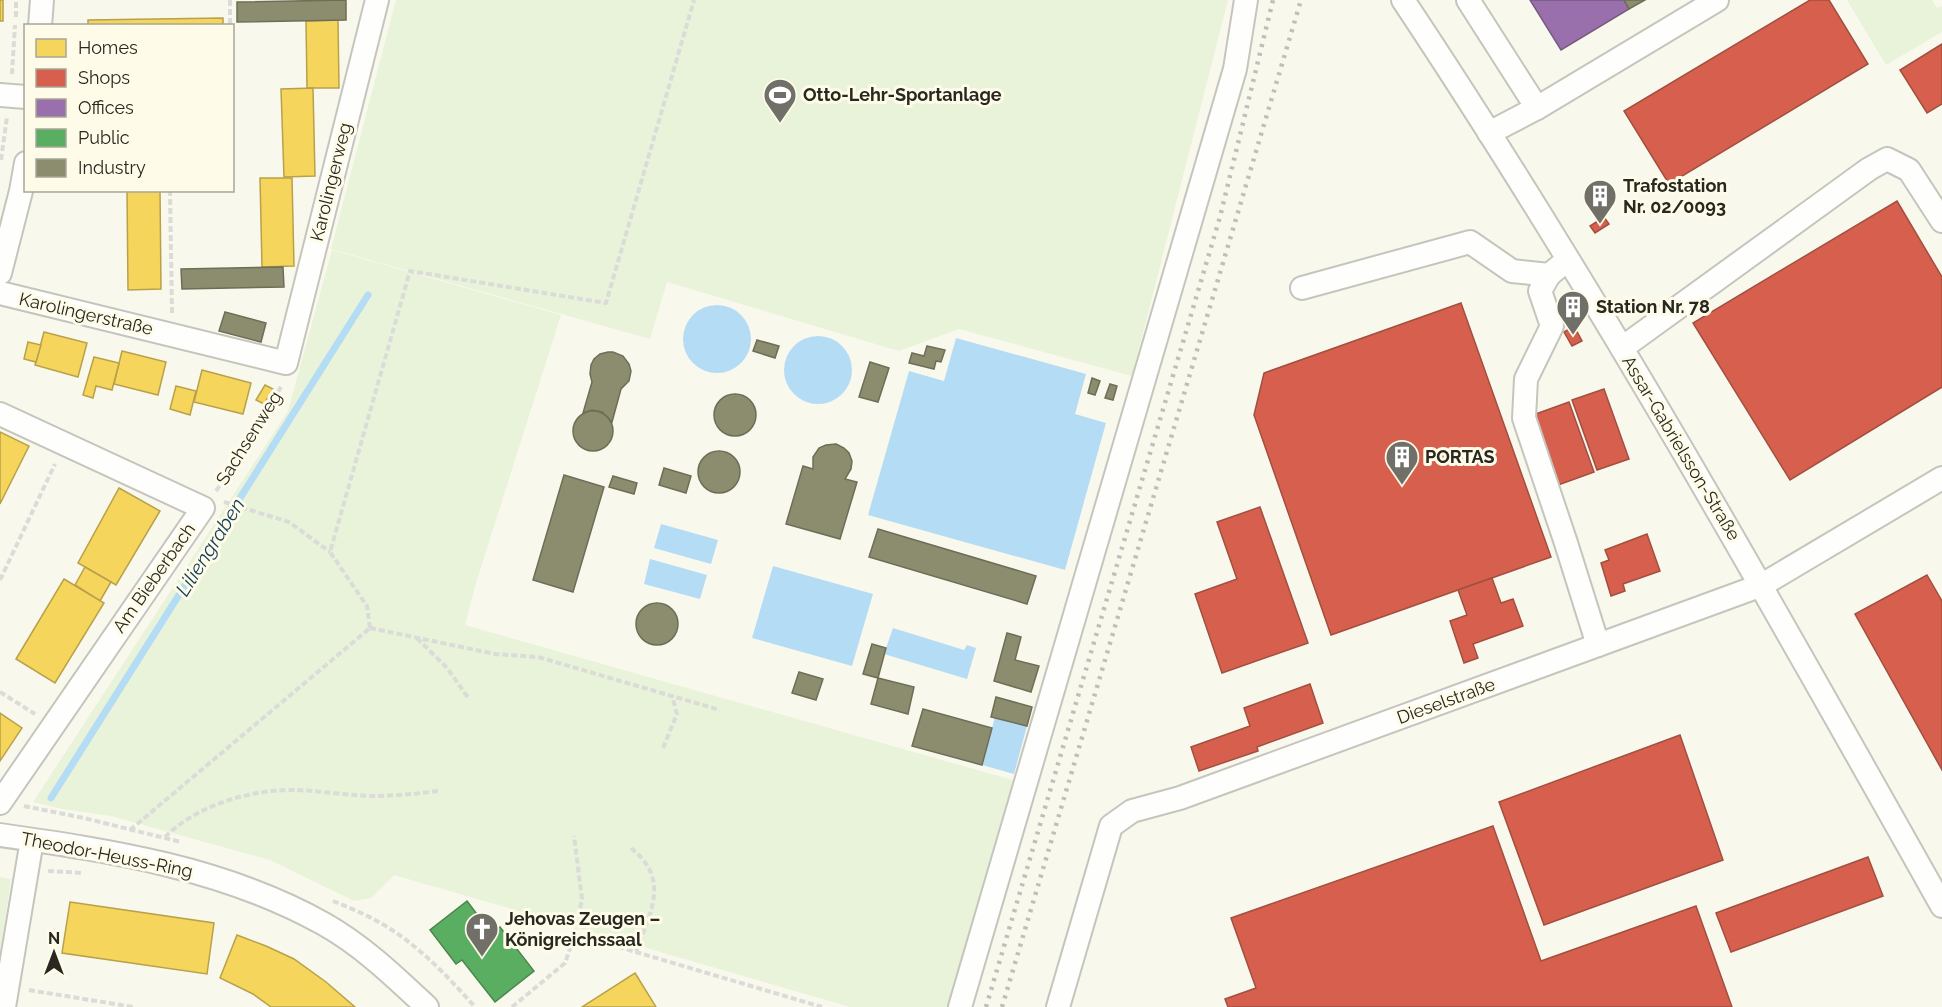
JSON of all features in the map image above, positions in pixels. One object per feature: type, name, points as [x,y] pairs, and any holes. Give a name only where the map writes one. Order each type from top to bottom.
[{"type":"street","points":[[40,24],[42,0]]},
{"type":"street","name":"Karolingerweg","points":[[286,363],[376,0]]},
{"type":"street","points":[[960,1007],[1232,80],[1246,0]]},
{"type":"street","name":"Assar-Gabrielsson-Straße","points":[[1403,0],[1490,133],[1622,348],[1762,585],[1942,906]]},
{"type":"street","points":[[1468,0],[1537,108]]},
{"type":"street","points":[[1490,133],[1537,108],[1717,0]]},
{"type":"street","points":[[1622,348],[1869,169],[1887,159],[1909,170],[1942,221]]},
{"type":"street","points":[[0,273],[24,175]]},
{"type":"street","points":[[1302,288],[1470,242],[1512,271],[1549,275]]},
{"type":"street","points":[[1569,260],[1549,275],[1540,291],[1552,326],[1526,380],[1524,418],[1598,645]]},
{"type":"street","name":"Karolingerstraße","points":[[0,292],[286,363]]},
{"type":"street","name":"Am Bieberbach","points":[[0,414],[65,442],[203,508],[0,803]]},
{"type":"street","name":"Dieselstraße","points":[[1058,1007],[1111,826],[1132,811],[1180,798],[1762,585],[1942,478]]},
{"type":"street","name":"Theodor-Heuss-Ring","points":[[0,835],[108,851],[185,868],[242,886],[316,920],[366,952],[427,1007]]},
{"type":"street","points":[[6,997],[32,840]]},
{"type":"path","points":[[0,166],[12,96],[16,0]]},
{"type":"path","points":[[230,0],[230,24]]},
{"type":"path","points":[[330,552],[410,271],[606,303],[694,0]]},
{"type":"path","name":"Karolingerstraße","points":[[170,192],[172,334]]},
{"type":"path","name":"Sachsenweg","points":[[203,508],[247,448],[281,386],[286,363]]},
{"type":"path","points":[[0,580],[65,442]]},
{"type":"path","points":[[235,505],[289,522],[330,552],[367,606],[370,628]]},
{"type":"path","points":[[370,628],[495,654],[538,657],[720,710]]},
{"type":"path","points":[[108,851],[370,628]]},
{"type":"path","points":[[416,638],[447,668],[469,699]]},
{"type":"path","points":[[0,692],[53,726]]},
{"type":"path","points":[[663,748],[677,714],[671,695]]},
{"type":"path","points":[[165,837],[175,827],[198,813],[258,793],[294,790],[370,796],[438,792]]},
{"type":"path","points":[[512,1007],[565,963],[575,934],[582,899],[574,836]]},
{"type":"path","points":[[631,848],[643,858],[650,870],[655,888],[654,900],[636,952]]},
{"type":"path","points":[[27,869],[86,873]]},
{"type":"path","points":[[575,934],[822,1007]]},
{"type":"path","points":[[6,997],[133,1007]]},
{"type":"green space","name":"Otto-Lehr-Sportanlage","points":[[396,0],[1228,0],[1132,376],[959,329],[899,351],[667,282],[650,339],[331,249]]},
{"type":"green space","points":[[1847,0],[1932,0],[1937,8],[1942,6],[1942,32],[1886,65]]},
{"type":"green space","points":[[332,250],[561,315],[476,583],[465,625],[1016,781],[948,1007],[850,1007],[394,875],[371,898],[354,901],[270,860],[111,816],[33,802],[288,411]]},
{"type":"green space","points":[[0,877],[11,879],[0,955]]},
{"type":"water","points":[[710,305],[724,305],[736,310],[746,320],[751,339],[746,358],[736,368],[724,373],[710,373],[698,368],[688,358],[683,346],[683,332],[688,320],[698,310]]},
{"type":"water","points":[[811,336],[825,336],[837,341],[847,351],[852,370],[847,389],[837,399],[825,404],[811,404],[799,399],[789,389],[784,377],[784,363],[789,351],[799,341]]},
{"type":"water","points":[[956,338],[1086,374],[1075,414],[1106,423],[1065,570],[868,515],[909,371],[944,381]]},
{"type":"water","points":[[661,524],[718,540],[711,564],[654,548]]},
{"type":"water","points":[[650,559],[707,575],[700,599],[644,584]]},
{"type":"water","points":[[773,566],[873,594],[852,666],[752,638]]},
{"type":"water","points":[[893,628],[964,650],[967,645],[976,648],[967,679],[884,654]]},
{"type":"water","points":[[995,717],[1027,726],[1014,774],[982,765]]},
{"type":"building: Homes","points":[[0,0],[3,0],[3,21],[0,21]]},
{"type":"building: Homes","points":[[223,18],[223,24],[88,24],[88,20]]},
{"type":"building: Homes","points":[[338,20],[339,88],[307,88],[306,21]]},
{"type":"building: Homes","points":[[313,88],[315,176],[284,177],[281,89]]},
{"type":"building: Homes","points":[[260,178],[292,178],[294,266],[262,267]]},
{"type":"building: Homes","points":[[127,192],[160,192],[161,289],[128,290]]},
{"type":"building: Homes","points":[[44,332],[87,343],[78,377],[35,365]]},
{"type":"building: Homes","points":[[28,342],[41,345],[36,362],[24,359]]},
{"type":"building: Homes","points":[[122,351],[166,362],[158,395],[114,384]]},
{"type":"building: Homes","points":[[94,357],[119,363],[112,390],[96,386],[93,398],[83,395]]},
{"type":"building: Homes","points":[[202,370],[251,383],[243,414],[194,402]]},
{"type":"building: Homes","points":[[265,385],[273,389],[264,404],[256,400]]},
{"type":"building: Homes","points":[[176,386],[196,391],[190,415],[170,409]]},
{"type":"building: Homes","points":[[0,432],[29,446],[0,504]]},
{"type":"building: Homes","points":[[119,488],[160,511],[116,585],[78,563]]},
{"type":"building: Homes","points":[[85,567],[111,582],[100,601],[75,585]]},
{"type":"building: Homes","points":[[64,579],[104,603],[55,683],[16,659]]},
{"type":"building: Homes","points":[[0,713],[22,728],[0,761]]},
{"type":"building: Homes","points":[[70,902],[214,923],[207,974],[62,953]]},
{"type":"building: Homes","points":[[237,935],[294,959],[355,1007],[271,1007],[253,994],[220,978]]},
{"type":"building: Homes","points":[[635,973],[656,1007],[582,1007]]},
{"type":"building: Shops","points":[[1810,0],[1829,0],[1868,64],[1669,184],[1624,111]]},
{"type":"building: Shops","points":[[1942,44],[1942,104],[1927,113],[1900,70]]},
{"type":"building: Shops","points":[[1897,201],[1942,277],[1942,387],[1790,480],[1693,323]]},
{"type":"building: Shops","name":"Trafostation Nr. 02/0093","points":[[1604,217],[1609,224],[1595,233],[1590,226]]},
{"type":"building: Shops","name":"PORTAS","points":[[1461,303],[1551,557],[1331,635],[1254,415],[1264,373]]},
{"type":"building: Shops","name":"Station Nr. 78","points":[[1574,326],[1582,341],[1572,346],[1564,332]]},
{"type":"building: Shops","points":[[1604,389],[1629,459],[1597,470],[1572,400]]},
{"type":"building: Shops","points":[[1569,402],[1594,472],[1558,485],[1533,415]]},
{"type":"building: Shops","points":[[1260,507],[1308,643],[1222,673],[1195,594],[1237,579],[1217,522]]},
{"type":"building: Shops","points":[[1647,534],[1660,571],[1623,584],[1625,591],[1611,596],[1601,563],[1609,560],[1605,550]]},
{"type":"building: Shops","points":[[1927,575],[1942,601],[1942,770],[1855,614]]},
{"type":"building: Shops","points":[[1492,578],[1501,603],[1513,599],[1523,626],[1473,644],[1478,658],[1464,663],[1450,621],[1467,615],[1458,590]]},
{"type":"building: Shops","points":[[1310,684],[1323,723],[1257,747],[1258,751],[1199,771],[1191,747],[1250,726],[1244,708]]},
{"type":"building: Shops","points":[[1680,735],[1723,860],[1544,925],[1499,802]]},
{"type":"building: Shops","points":[[1493,826],[1541,961],[1696,906],[1732,1007],[1228,1007],[1225,999],[1256,988],[1231,918]]},
{"type":"building: Shops","points":[[1868,857],[1883,896],[1731,952],[1716,913]]},
{"type":"building: Offices","points":[[1530,0],[1624,0],[1629,9],[1561,50]]},
{"type":"building: Public","points":[[467,901],[491,933],[500,927],[534,971],[495,1002],[462,960],[456,964],[430,930]]},
{"type":"building: Industry","points":[[346,0],[346,20],[237,22],[237,2]]},
{"type":"building: Industry","points":[[1624,0],[1645,0],[1629,9]]},
{"type":"building: Industry","points":[[283,267],[284,287],[182,289],[181,269]]},
{"type":"building: Industry","points":[[225,312],[266,323],[261,342],[219,331]]},
{"type":"building: Industry","points":[[757,340],[779,346],[775,358],[753,351]]},
{"type":"building: Industry","points":[[927,346],[945,350],[941,362],[936,361],[934,369],[909,363],[912,353],[924,356]]},
{"type":"building: Industry","points":[[608,352],[623,356],[631,371],[629,381],[621,389],[612,422],[602,412],[592,410],[583,413],[592,382],[591,365],[600,354]]},
{"type":"building: Industry","points":[[870,362],[889,368],[878,402],[859,397]]},
{"type":"building: Industry","points":[[1092,378],[1100,381],[1095,395],[1088,393]]},
{"type":"building: Industry","points":[[1110,384],[1117,386],[1113,400],[1105,398]]},
{"type":"building: Industry","points":[[735,394],[743,395],[750,400],[755,407],[755,423],[750,430],[743,435],[735,436],[727,435],[720,430],[715,423],[714,415],[715,407],[720,400],[727,395]]},
{"type":"building: Industry","points":[[593,411],[601,412],[607,417],[612,423],[612,439],[607,445],[601,450],[593,451],[585,450],[579,445],[574,439],[573,431],[574,423],[579,417],[585,412]]},
{"type":"building: Industry","points":[[836,444],[849,453],[852,461],[851,469],[845,479],[857,482],[840,539],[786,524],[803,466],[813,469],[813,457],[819,448]]},
{"type":"building: Industry","points":[[719,451],[727,452],[734,457],[739,464],[739,480],[734,487],[727,492],[719,493],[711,492],[704,487],[699,480],[698,472],[699,464],[704,457],[711,452]]},
{"type":"building: Industry","points":[[664,468],[691,476],[686,493],[659,485]]},
{"type":"building: Industry","points":[[564,475],[604,487],[573,592],[533,580]]},
{"type":"building: Industry","points":[[613,476],[637,483],[634,494],[609,487]]},
{"type":"building: Industry","points":[[878,529],[1036,576],[1027,604],[869,557]]},
{"type":"building: Industry","points":[[657,603],[665,604],[672,609],[677,616],[677,632],[672,639],[665,644],[657,645],[649,644],[642,639],[637,632],[636,624],[637,616],[642,609],[649,604]]},
{"type":"building: Industry","points":[[1007,633],[1021,637],[1015,660],[1039,666],[1031,692],[994,681]]},
{"type":"building: Industry","points":[[872,644],[886,648],[878,678],[863,674]]},
{"type":"building: Industry","points":[[799,672],[823,679],[816,700],[792,693]]},
{"type":"building: Industry","points":[[878,678],[914,687],[908,714],[871,704]]},
{"type":"building: Industry","points":[[996,697],[1032,707],[1027,726],[991,717]]},
{"type":"building: Industry","points":[[923,709],[992,728],[982,765],[912,746]]},
{"type":"waterway","name":"Liliengraben","points":[[51,798],[368,295]]},
{"type":"railway","points":[[986,1007],[1220,217],[1273,0]]},
{"type":"railway","points":[[1002,1007],[1301,0]]},
{"type":"place","name":"Otto-Lehr-Sportanlage","points":[[780,124]]},
{"type":"place","name":"Trafostation Nr. 02/0093","points":[[1600,225]]},
{"type":"place","name":"Station Nr. 78","points":[[1573,336]]},
{"type":"place","name":"PORTAS","points":[[1402,486]]},
{"type":"place","name":"Jehovas Zeugen – Königreichssaal","points":[[482,958]]}]
